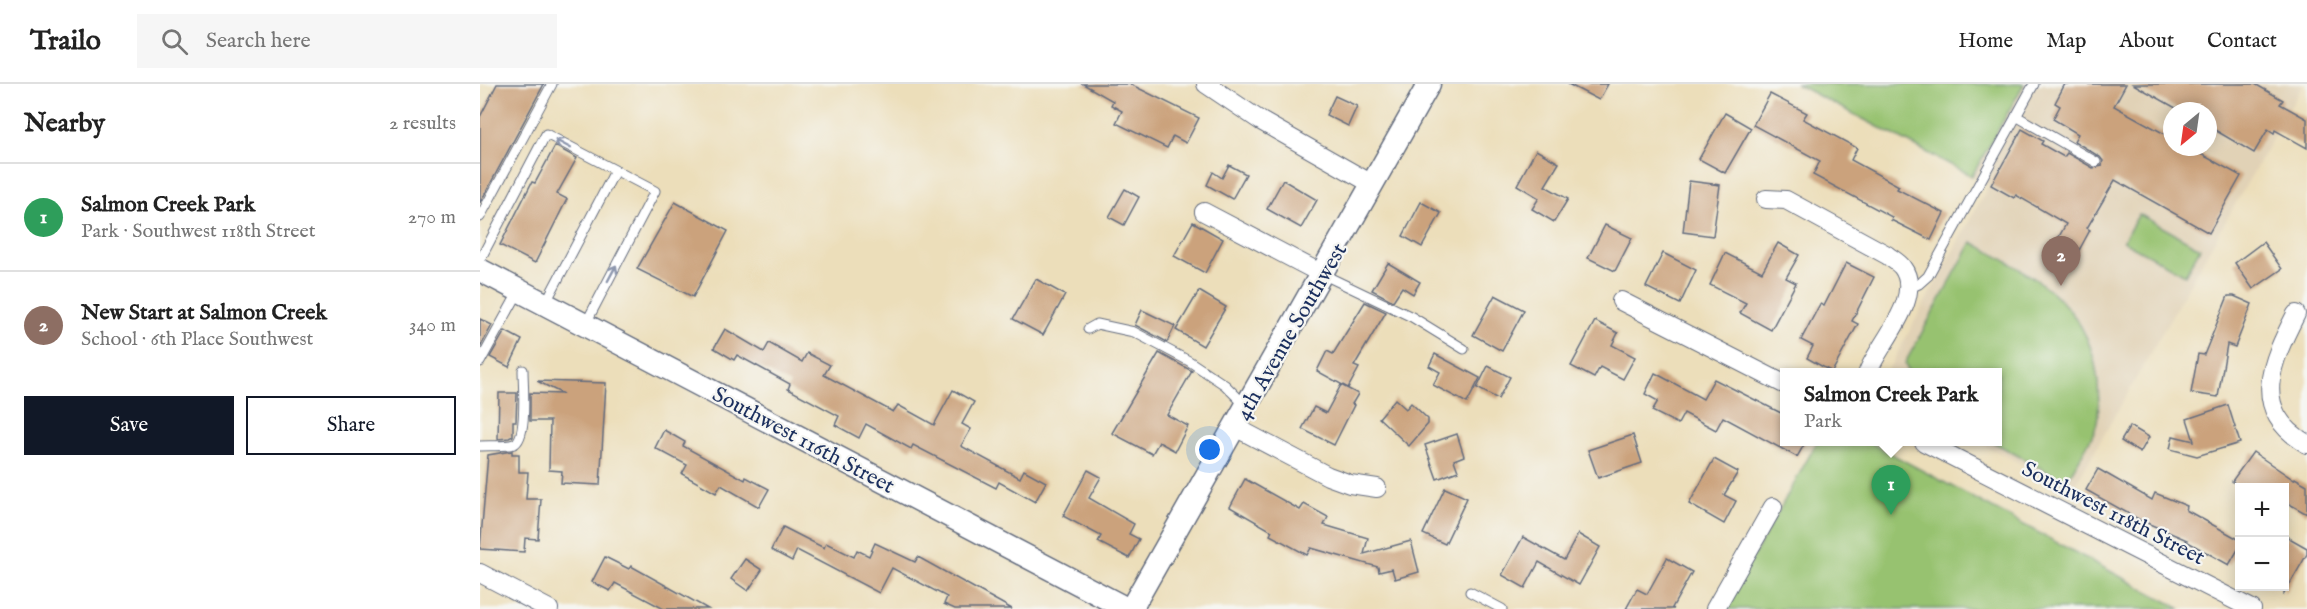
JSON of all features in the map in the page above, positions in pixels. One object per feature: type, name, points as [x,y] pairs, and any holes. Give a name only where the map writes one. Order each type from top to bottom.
[{"type":"street","points":[[1206,84],[1261,121],[1372,184]]},
{"type":"street","name":"4th Avenue Southwest","points":[[1129,609],[1429,84]]},
{"type":"street","points":[[1766,199],[1786,200],[1887,255],[1902,266],[1909,281],[1908,300],[1870,368]]},
{"type":"street","points":[[1204,212],[1322,274]]},
{"type":"street","name":"Southwest 116th Street","points":[[480,270],[1129,609]]},
{"type":"street","points":[[1621,301],[1780,381]]},
{"type":"street","points":[[2296,314],[2277,351],[2271,377],[2272,402],[2278,421],[2296,438],[2307,444]]},
{"type":"street","points":[[1235,427],[1328,476],[1350,484],[1377,488]]},
{"type":"street","name":"Southwest 118th Street","points":[[1934,446],[2252,609]]},
{"type":"street","points":[[1715,609],[1773,507]]},
{"type":"street","points":[[480,573],[549,609]]},
{"type":"lane","points":[[480,218],[552,84]]},
{"type":"lane","points":[[1908,289],[1919,284],[1928,276],[2034,84]]},
{"type":"lane","points":[[2016,116],[2096,162]]},
{"type":"lane","points":[[480,260],[546,134],[655,191],[585,325]]},
{"type":"lane","points":[[545,305],[615,171]]},
{"type":"lane","points":[[1322,274],[1412,317],[1464,349]]},
{"type":"lane","points":[[480,362],[519,291]]},
{"type":"lane","points":[[1088,328],[1097,324],[1134,332],[1190,361],[1225,385],[1246,407]]},
{"type":"lane","points":[[480,446],[513,444],[520,439],[523,429],[523,370]]},
{"type":"lane","points":[[1470,592],[1502,609]]},
{"type":"shaded area","points":[[1796,84],[2303,85],[2072,491],[1987,446],[2002,446],[2002,368],[1889,368],[1989,185]]},
{"type":"green space","points":[[1796,84],[2024,84],[1972,176]]},
{"type":"green space","points":[[2139,214],[2200,248],[2185,275],[2123,241]]},
{"type":"green space","points":[[1972,242],[2038,281],[2072,312],[2084,332],[2093,355],[2099,400],[2095,429],[2066,482],[2000,446],[2002,368],[1907,368],[1905,363]]},
{"type":"green space","points":[[1815,446],[1876,446],[2181,609],[1724,609]]},
{"type":"building","points":[[497,84],[544,84],[480,203],[480,117]]},
{"type":"building","points":[[1083,84],[1130,84],[1199,118],[1186,143],[1173,136],[1167,148],[1116,123],[1122,111],[1111,105],[1113,101]]},
{"type":"building","points":[[1568,84],[1608,84],[1599,100]]},
{"type":"building","points":[[2065,84],[2126,84],[2114,106],[2163,133],[2163,156],[2204,156],[2241,176],[2209,233],[2115,180],[2087,228],[2090,230],[2077,254],[2056,242],[2066,224],[2016,195],[2014,198],[1991,185],[2022,129],[2043,141],[2041,144],[2064,157],[2067,153],[2093,168],[2102,166],[2103,161],[2100,157],[2074,141],[2078,134],[2053,119],[2060,106],[2055,103]]},
{"type":"building","points":[[2133,84],[2255,84],[2283,100],[2280,104],[2307,119],[2307,148],[2275,130],[2274,133],[2268,129],[2254,153],[2217,131],[2217,102],[2165,102]]},
{"type":"building","points":[[1770,94],[1807,113],[1803,119],[1857,148],[1851,160],[1899,186],[1897,189],[1944,213],[1931,240],[1813,175],[1820,161],[1753,125]]},
{"type":"building","points":[[1335,96],[1357,106],[1348,126],[1326,115]]},
{"type":"building","points":[[1725,113],[1751,128],[1725,173],[1699,159]]},
{"type":"building","points":[[555,146],[577,158],[557,194],[567,199],[535,263],[500,245],[532,182],[535,183]]},
{"type":"building","points":[[1536,150],[1559,163],[1545,186],[1568,199],[1554,222],[1532,209],[1539,198],[1517,185]]},
{"type":"building","points":[[1229,165],[1246,174],[1232,199],[1207,185],[1213,172],[1222,178]]},
{"type":"building","points":[[1283,180],[1317,200],[1301,228],[1267,209]]},
{"type":"building","points":[[1689,181],[1720,185],[1713,236],[1683,232]]},
{"type":"building","points":[[1125,189],[1139,197],[1124,225],[1109,217]]},
{"type":"building","points":[[675,202],[728,231],[693,297],[637,269]]},
{"type":"building","points":[[1421,202],[1441,213],[1422,247],[1403,236]]},
{"type":"building","points":[[1193,222],[1223,239],[1205,273],[1174,256]]},
{"type":"building","points":[[1605,225],[1632,238],[1615,271],[1588,258]]},
{"type":"building","points":[[2263,242],[2282,269],[2253,289],[2235,263]]},
{"type":"building","points":[[1778,243],[1799,255],[1786,278],[1796,283],[1771,330],[1740,313],[1746,303],[1710,285],[1725,253],[1762,272]]},
{"type":"building","points":[[1663,253],[1696,270],[1680,304],[1646,287]]},
{"type":"building","points":[[1388,263],[1420,282],[1413,294],[1402,287],[1393,301],[1372,290]]},
{"type":"building","points":[[1846,263],[1874,277],[1852,321],[1858,324],[1834,368],[1825,368],[1807,358],[1813,346],[1801,340],[1820,304],[1824,306]]},
{"type":"building","points":[[1036,279],[1065,295],[1043,335],[1013,319]]},
{"type":"building","points":[[1199,291],[1226,307],[1203,346],[1176,330]]},
{"type":"building","points":[[1495,295],[1524,310],[1502,351],[1473,335]]},
{"type":"building","points":[[2228,296],[2234,296],[2252,304],[2235,347],[2227,344],[2218,397],[2191,393],[2198,354],[2204,355]]},
{"type":"building","points":[[1365,302],[1386,312],[1354,366],[1359,368],[1348,388],[1317,371],[1327,351],[1333,354]]},
{"type":"building","points":[[1142,310],[1175,326],[1167,342],[1135,325]]},
{"type":"building","points":[[480,319],[492,325],[480,348]]},
{"type":"building","points":[[1595,321],[1618,333],[1612,345],[1635,357],[1623,379],[1600,367],[1594,378],[1571,366]]},
{"type":"building","points":[[725,329],[764,352],[769,343],[802,362],[807,353],[830,365],[824,375],[893,412],[898,405],[934,425],[953,390],[974,402],[962,424],[971,429],[961,446],[1020,478],[1024,470],[1046,482],[1035,502],[999,482],[996,488],[913,445],[911,449],[866,424],[859,438],[835,425],[839,416],[788,389],[790,384],[737,355],[734,360],[714,348]]},
{"type":"building","points":[[505,331],[522,340],[509,367],[490,357]]},
{"type":"building","points":[[1159,353],[1192,371],[1167,415],[1188,426],[1175,451],[1159,442],[1152,454],[1112,433]]},
{"type":"building","points":[[1435,354],[1480,378],[1467,403],[1433,385],[1440,372],[1429,366]]},
{"type":"building","points":[[1488,366],[1510,377],[1498,399],[1477,388]]},
{"type":"building","points":[[1655,373],[1703,399],[1714,379],[1780,412],[1780,446],[1803,446],[1797,457],[1723,417],[1716,430],[1684,413],[1678,424],[1652,411],[1658,401],[1645,394]]},
{"type":"building","points":[[537,381],[606,383],[600,485],[561,483],[562,471],[549,470],[550,421],[530,421],[530,393],[563,394]]},
{"type":"building","points":[[1341,385],[1358,394],[1334,445],[1302,429],[1314,407],[1326,413]]},
{"type":"building","points":[[499,393],[517,393],[516,421],[513,421],[513,436],[509,438],[498,439]]},
{"type":"building","points":[[1395,399],[1406,409],[1411,403],[1428,419],[1428,424],[1409,446],[1379,418]]},
{"type":"building","points":[[2228,405],[2240,443],[2197,456],[2170,449],[2173,436],[2194,441],[2187,419]]},
{"type":"building","points":[[2130,426],[2149,437],[2140,453],[2121,441]]},
{"type":"building","points":[[664,430],[685,442],[683,446],[745,480],[746,477],[769,489],[759,507],[721,485],[716,493],[682,474],[687,465],[655,448]]},
{"type":"building","points":[[1457,434],[1464,456],[1454,460],[1458,471],[1437,479],[1425,445]]},
{"type":"building","points":[[1633,435],[1642,463],[1598,478],[1588,450]]},
{"type":"building","points":[[512,451],[512,454],[519,454],[519,472],[528,472],[526,499],[541,499],[538,539],[525,538],[524,552],[480,549],[488,455]]},
{"type":"building","points":[[2253,452],[2294,480],[2295,478],[2307,485],[2307,514],[2289,504],[2289,483],[2235,483],[2232,481]]},
{"type":"building","points":[[1714,459],[1738,472],[1724,495],[1736,501],[1724,524],[1689,504]]},
{"type":"building","points":[[2098,469],[2152,500],[2155,493],[2187,506],[2186,510],[2235,537],[2235,555],[2229,565],[2187,540],[2140,520],[2086,490]]},
{"type":"building","points":[[1088,470],[1101,477],[1089,498],[1134,524],[1129,534],[1139,539],[1129,558],[1098,542],[1101,536],[1063,516]]},
{"type":"building","points":[[1245,479],[1300,510],[1304,504],[1328,517],[1324,525],[1368,538],[1364,554],[1411,541],[1419,572],[1395,579],[1392,569],[1379,572],[1378,567],[1311,548],[1307,555],[1270,535],[1272,531],[1230,507]]},
{"type":"building","points":[[1445,488],[1467,498],[1445,544],[1423,534]]},
{"type":"building","points":[[783,527],[824,548],[826,543],[854,557],[857,550],[869,556],[875,543],[915,562],[918,557],[1012,609],[955,609],[944,604],[947,597],[892,568],[879,593],[797,550],[792,561],[771,550]]},
{"type":"building","points":[[1578,534],[1600,547],[1579,585],[1539,562],[1525,588],[1502,575],[1523,537],[1564,560]]},
{"type":"building","points":[[2289,538],[2307,548],[2307,554],[2289,585]]},
{"type":"building","points":[[605,557],[629,569],[631,566],[708,609],[664,609],[615,583],[610,591],[592,582]]},
{"type":"building","points":[[1667,558],[1692,572],[1672,608],[1674,609],[1626,609],[1637,589],[1647,594]]},
{"type":"building","points":[[745,559],[762,570],[748,591],[731,579]]},
{"type":"place","name":"New Start at Salmon Creek","points":[[2061,286]]},
{"type":"place","name":"Salmon Creek Park","points":[[1891,515]]}]
